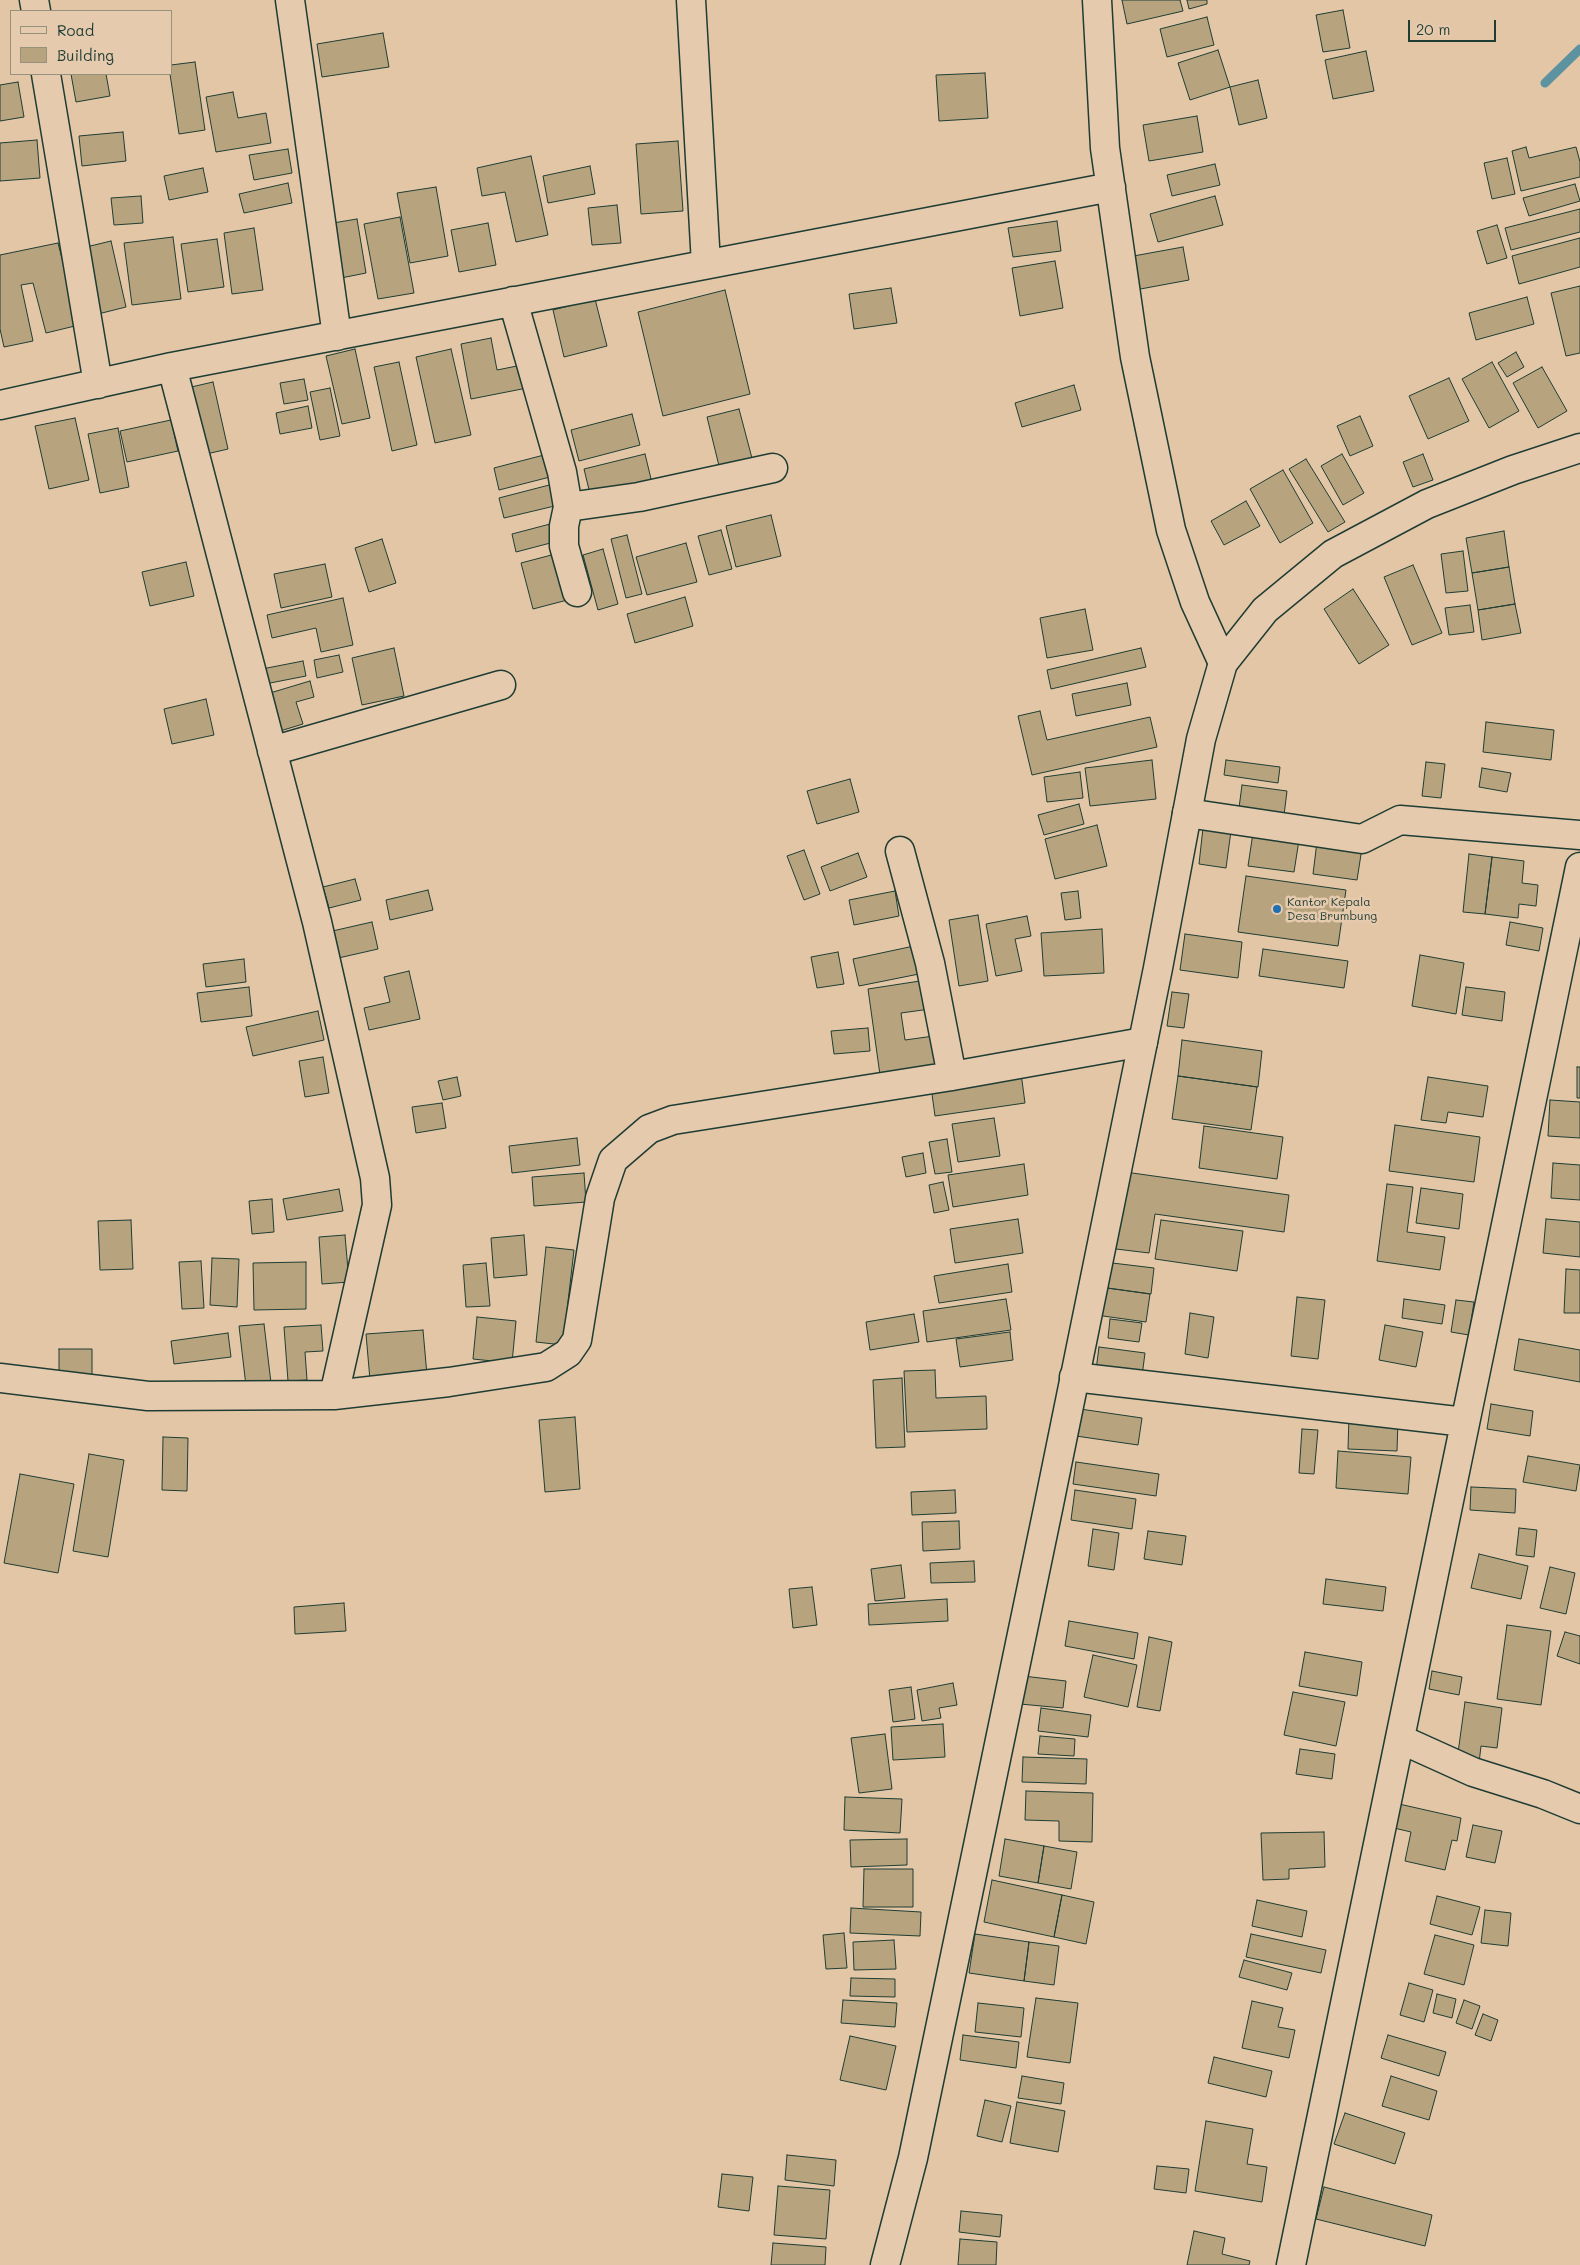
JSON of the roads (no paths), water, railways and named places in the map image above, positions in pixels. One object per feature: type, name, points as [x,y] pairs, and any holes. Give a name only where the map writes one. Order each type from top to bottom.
[{"type":"street","points":[[290,0],[337,336]]},
{"type":"street","points":[[691,0],[706,264]]},
{"type":"street","points":[[1097,0],[1105,148],[1135,357],[1171,530],[1194,602],[1223,663]]},
{"type":"street","points":[[46,75],[98,384]]},
{"type":"street","points":[[0,405],[172,367],[1110,187]]},
{"type":"street","points":[[513,301],[562,472],[568,506],[564,526],[564,546],[577,592]]},
{"type":"street","points":[[172,367],[317,922],[375,1178],[377,1205],[334,1395]]},
{"type":"street","points":[[885,2265],[915,2148],[1143,1042],[1200,739],[1223,663],[1265,610],[1333,554],[1427,504],[1513,470],[1580,448]]},
{"type":"street","points":[[568,506],[639,497],[773,468]]},
{"type":"street","points":[[272,751],[501,685]]},
{"type":"street","points":[[1187,812],[1362,839],[1400,820],[1580,834]]},
{"type":"street","points":[[900,851],[930,963],[952,1076]]},
{"type":"street","points":[[1291,2265],[1580,867]]},
{"type":"street","points":[[0,1378],[148,1396],[334,1395],[450,1382],[546,1367],[568,1353],[577,1340],[600,1198],[613,1160],[649,1129],[673,1120],[952,1076],[1143,1042]]},
{"type":"street","points":[[1074,1377],[1465,1422]]},
{"type":"street","points":[[1400,1739],[1473,1772],[1543,1794],[1580,1809]]},
{"type":"waterway","points":[[1545,83],[1580,49]]},
{"type":"place","name":"Kantor Kepala Desa Brumbung","points":[[1277,909]]}]
